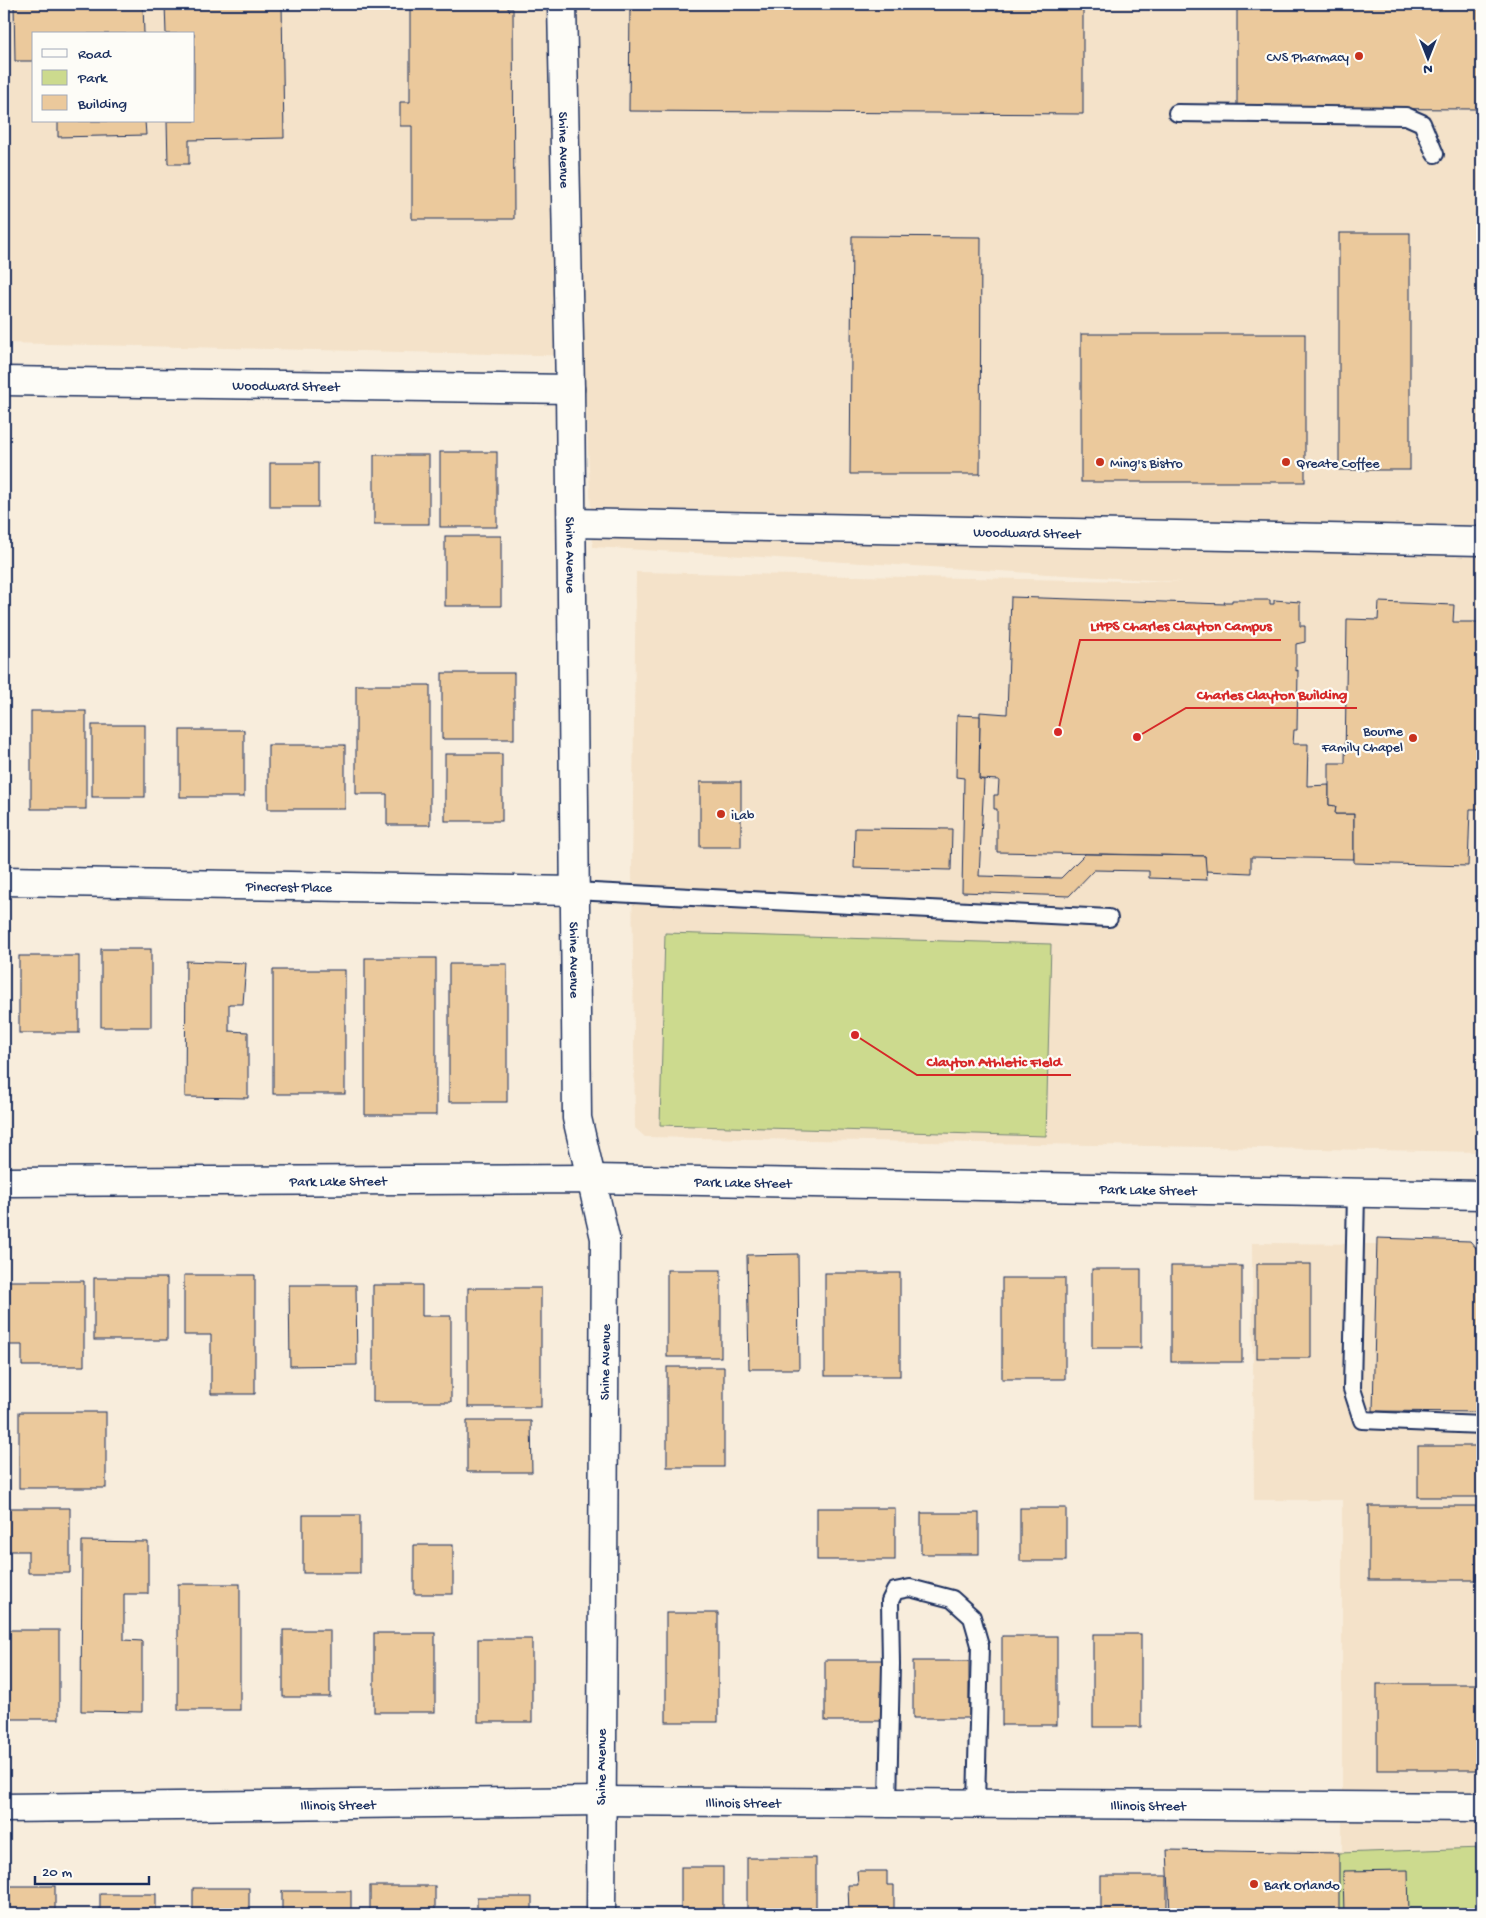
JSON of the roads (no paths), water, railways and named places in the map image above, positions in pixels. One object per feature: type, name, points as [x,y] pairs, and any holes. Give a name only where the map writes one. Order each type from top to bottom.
[{"type":"street","name":"Shine Avenue","points":[[562,4],[572,523],[577,1118],[593,1179],[605,1238],[600,1801],[601,1914]]},
{"type":"street","name":"Woodward Street","points":[[4,381],[570,389]]},
{"type":"street","name":"Woodward Street","points":[[572,523],[1482,541]]},
{"type":"street","name":"Pinecrest Place","points":[[4,881],[574,891]]},
{"type":"street","name":"Park Lake Street","points":[[4,1182],[593,1179],[1482,1195]]},
{"type":"street","name":"Illinois Street","points":[[4,1808],[600,1801],[1482,1806]]},
{"type":"lane","points":[[1176,112],[1406,116],[1422,123],[1436,154]]},
{"type":"lane","points":[[574,891],[1109,918]]},
{"type":"lane","points":[[1356,1193],[1352,1389],[1362,1420],[1482,1425]]},
{"type":"lane","points":[[888,1803],[891,1664],[890,1601],[895,1590],[910,1588],[952,1599],[972,1617],[980,1645],[976,1803]]},
{"type":"place","name":"CVS Pharmacy","points":[[1359,56]]},
{"type":"place","name":"Ming's Bistro","points":[[1100,462]]},
{"type":"place","name":"Qreate Coffee","points":[[1286,462]]},
{"type":"place","name":"LHPS Charles Clayton Campus","points":[[1058,732]]},
{"type":"place","name":"Charles Clayton Building","points":[[1137,737]]},
{"type":"place","name":"Bourne Family Chapel","points":[[1413,738]]},
{"type":"place","name":"iLab","points":[[721,814]]},
{"type":"place","name":"Clayton Athletic FIeld","points":[[855,1035]]},
{"type":"place","name":"Bark Orlando","points":[[1254,1884]]}]
